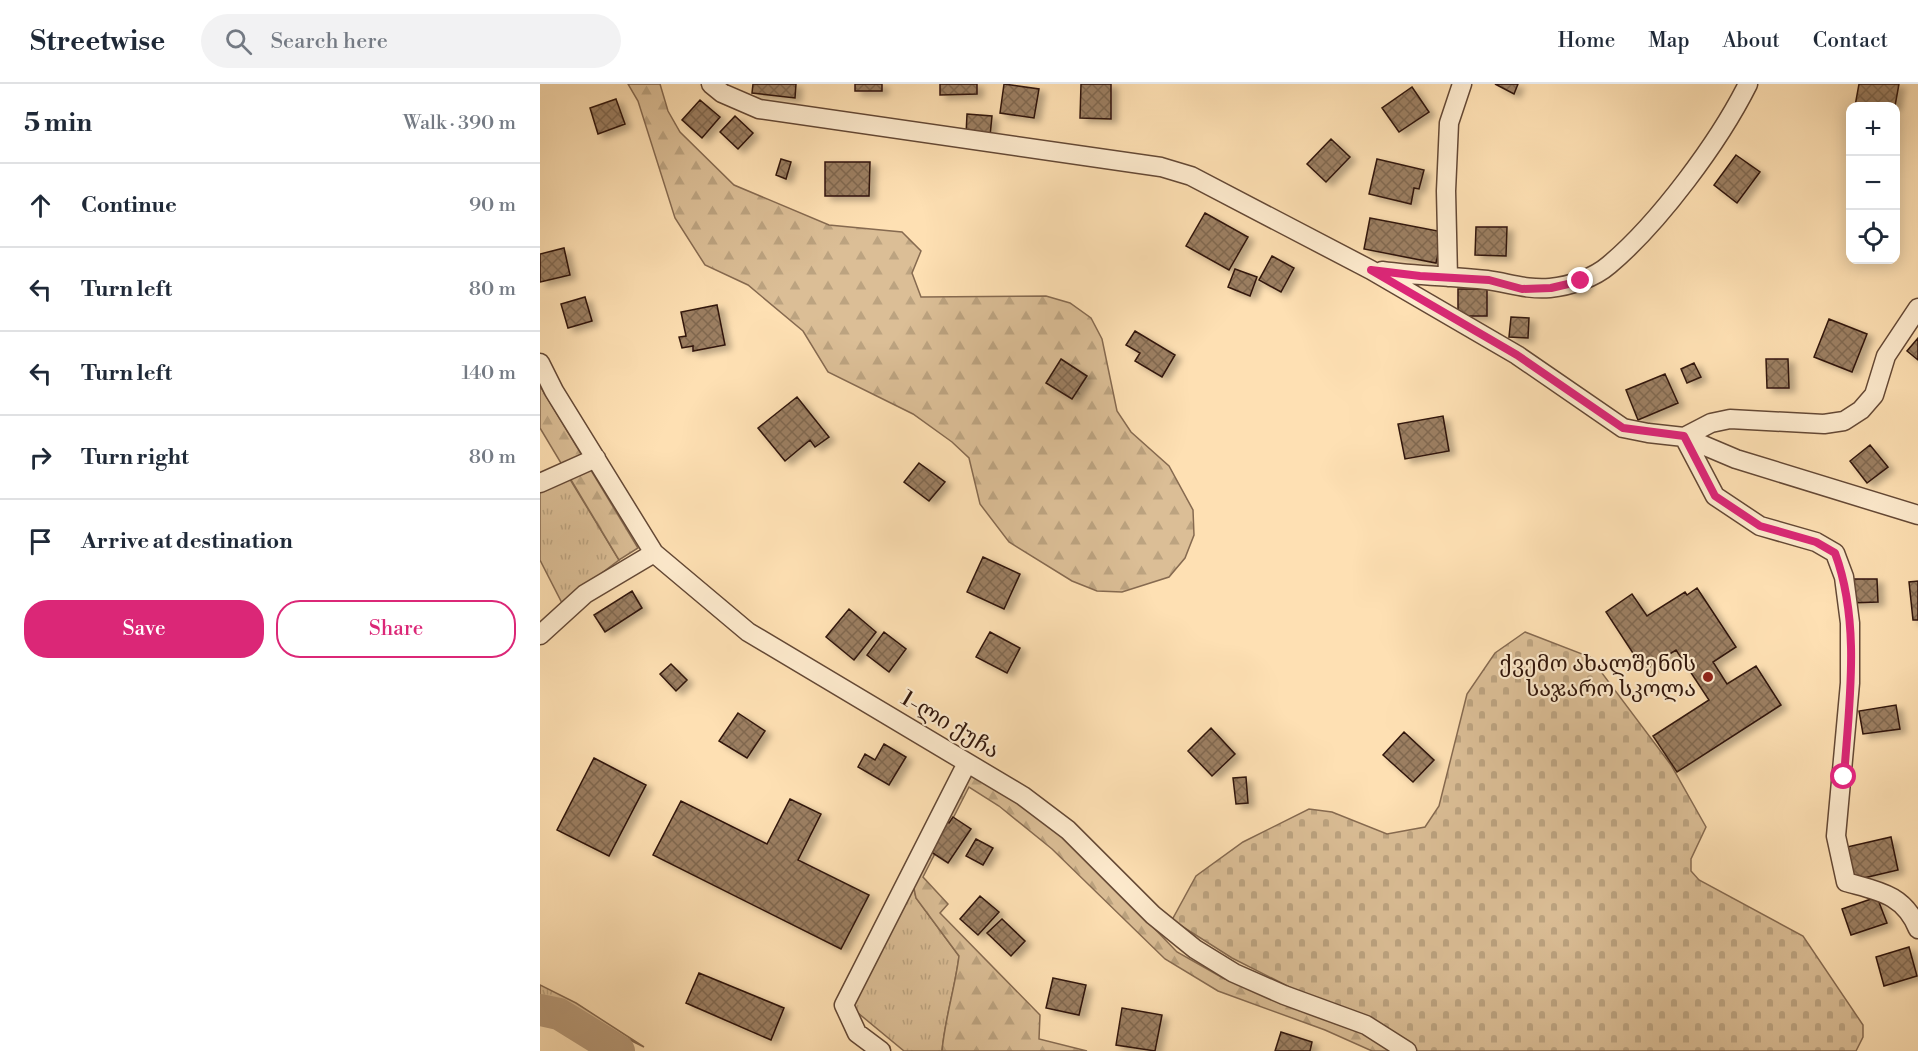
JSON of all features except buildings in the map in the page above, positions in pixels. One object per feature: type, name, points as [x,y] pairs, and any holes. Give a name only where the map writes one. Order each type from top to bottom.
[{"type":"street","points":[[711,84],[722,93],[759,109],[1161,167],[1191,176],[1371,270],[1517,355],[1623,428],[1684,436],[1736,459],[1918,515]]},
{"type":"street","points":[[1448,278],[1446,192],[1449,123],[1462,84]]},
{"type":"street","points":[[1371,270],[1489,280],[1522,289],[1551,288],[1581,281],[1608,266],[1653,221],[1730,119],[1748,84]]},
{"type":"street","points":[[1684,436],[1711,423],[1730,419],[1824,424],[1844,421],[1861,410],[1874,395],[1886,356],[1918,308]]},
{"type":"street","name":"1-ლი ქუჩა","points":[[540,363],[654,553],[748,632],[1023,796],[1068,830],[1153,915],[1195,949],[1234,973],[1284,995],[1366,1024],[1407,1051]]},
{"type":"street","points":[[1684,436],[1715,496],[1760,526],[1816,542],[1835,553],[1844,577],[1850,622],[1850,683],[1836,836],[1845,882],[1892,895],[1913,915],[1918,929]]},
{"type":"street","points":[[540,483],[596,458]]},
{"type":"street","points":[[540,635],[585,594],[654,553]]},
{"type":"street","points":[[881,1051],[857,1033],[844,1005],[967,763]]},
{"type":"green space","points":[[628,84],[660,84],[668,111],[680,132],[734,185],[829,225],[902,232],[921,251],[912,273],[921,297],[1046,296],[1070,303],[1091,318],[1102,339],[1117,411],[1131,432],[1169,466],[1193,510],[1194,535],[1185,558],[1169,577],[1122,592],[1097,591],[1072,581],[1009,542],[980,504],[969,458],[952,442],[913,414],[828,372],[803,331],[748,285],[705,265],[675,218],[638,101]]},
{"type":"green space","points":[[540,386],[638,548],[619,560],[540,428]]},
{"type":"green space","points":[[568,476],[619,560],[562,603],[540,560],[540,488]]},
{"type":"green space","points":[[1525,632],[1590,657],[1671,765],[1706,827],[1691,859],[1691,871],[1699,880],[1803,936],[1863,1025],[1863,1037],[1856,1051],[1416,1051],[1232,958],[1172,920],[1196,876],[1243,842],[1309,809],[1332,812],[1387,834],[1425,827],[1439,806],[1467,694],[1495,653]]},
{"type":"green space","points":[[970,773],[1018,802],[1068,839],[1177,952],[1223,978],[1364,1033],[1392,1051],[1372,1051],[1325,1030],[1218,991],[1165,959],[1052,849],[999,806],[969,787],[923,877],[948,904],[940,913],[1040,1015],[1039,1039],[1087,1051],[942,1051],[959,956],[916,898],[913,884]]},
{"type":"green space","points":[[913,884],[916,898],[959,956],[942,1051],[904,1051],[852,1008]]},
{"type":"green space","points":[[540,985],[576,1003],[644,1047],[557,1004],[540,999]]},
{"type":"waterway","points":[[540,1010],[559,1014],[619,1051]]},
{"type":"place","name":"ქვემო ახალშენის საჯარო სკოლა","points":[[1708,677]]},
{"type":"route","points":[[1581,281],[1551,288],[1522,289],[1489,280],[1420,276],[1371,270],[1517,355],[1623,428],[1684,436],[1715,496],[1760,526],[1816,542],[1835,553],[1844,577],[1850,622],[1850,683],[1844,777]]}]
